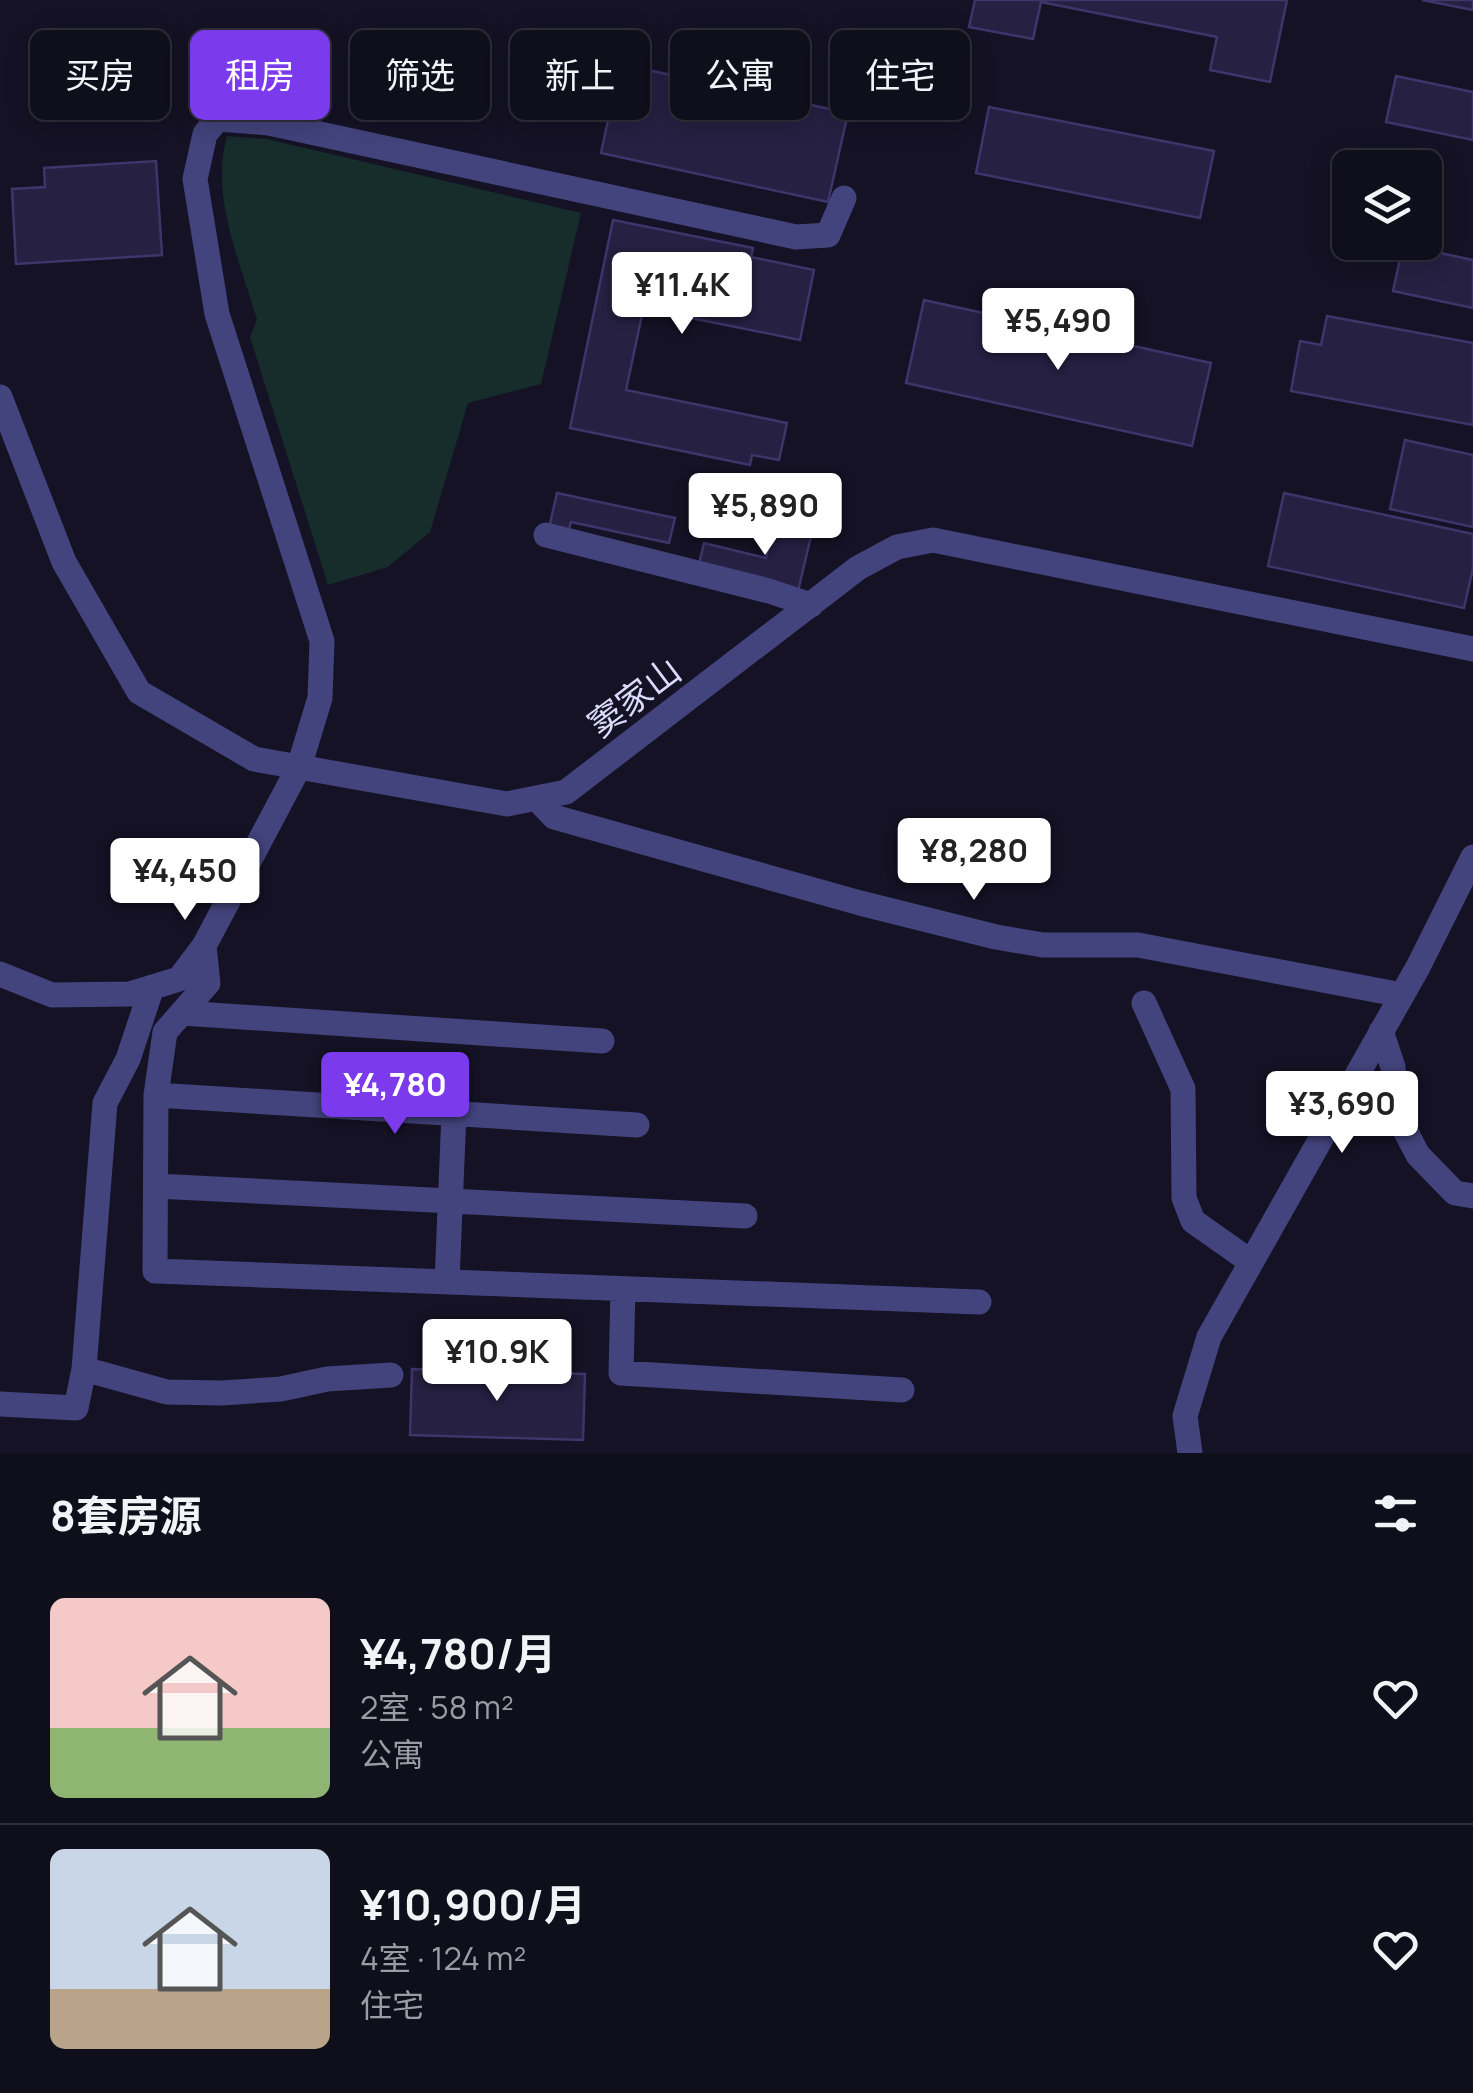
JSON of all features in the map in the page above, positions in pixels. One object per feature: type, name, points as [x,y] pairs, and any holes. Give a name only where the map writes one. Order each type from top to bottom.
[{"type":"street","points":[[0,974],[52,995],[130,994],[180,979],[204,946],[299,767],[320,698],[322,641],[217,314],[196,180],[204,134],[218,120],[269,123],[796,236],[828,235],[844,198]]},
{"type":"street","name":"窦家山","points":[[0,397],[64,562],[139,692],[254,759],[507,804],[566,792],[858,568],[897,547],[934,540],[1473,648]]},
{"type":"street","points":[[546,536],[769,591],[810,605]]},
{"type":"street","points":[[536,798],[554,816],[860,903],[996,937],[1043,945],[1138,945],[1402,995]]},
{"type":"street","points":[[1190,1453],[1185,1416],[1210,1337],[1402,995],[1473,858]]},
{"type":"street","points":[[204,946],[208,984],[166,1032],[156,1095],[155,1270],[979,1302]]},
{"type":"street","points":[[0,1404],[76,1408],[84,1368],[105,1103],[128,1059],[152,987]]},
{"type":"street","points":[[1144,1002],[1183,1089],[1184,1198],[1193,1221],[1251,1262]]},
{"type":"street","points":[[182,1014],[602,1040]]},
{"type":"street","points":[[1381,1031],[1393,1067],[1398,1115],[1418,1155],[1454,1193],[1473,1196]]},
{"type":"street","points":[[156,1095],[637,1125]]},
{"type":"street","points":[[448,1282],[454,1113]]},
{"type":"street","points":[[156,1186],[746,1216]]},
{"type":"street","points":[[623,1289],[620,1373],[902,1390]]},
{"type":"street","points":[[84,1368],[167,1392],[222,1394],[281,1389],[327,1379],[392,1375]]},
{"type":"green space","points":[[227,136],[267,139],[581,213],[541,384],[468,403],[430,532],[388,567],[328,585],[250,337],[257,320],[229,229],[222,182]]},
{"type":"building","points":[[975,0],[1287,0],[1270,82],[1210,70],[1217,37],[1041,2],[1033,39],[969,27]]},
{"type":"building","points":[[1422,0],[1473,0],[1473,10]]},
{"type":"building","points":[[650,70],[670,75],[670,120],[810,120],[810,105],[830,109],[830,120],[846,120],[828,202],[601,153],[608,120],[650,120]]},
{"type":"building","points":[[1396,76],[1473,92],[1473,140],[1386,122]]},
{"type":"building","points":[[989,107],[1214,151],[1200,218],[976,173]]},
{"type":"building","points":[[156,161],[162,255],[16,264],[12,189],[45,187],[44,168]]},
{"type":"building","points":[[613,220],[753,248],[751,257],[814,270],[800,340],[681,316],[683,309],[645,301],[626,390],[787,423],[779,460],[752,455],[750,465],[570,428]]},
{"type":"building","points":[[1442,253],[1473,260],[1473,308],[1393,291],[1400,260],[1442,260]]},
{"type":"building","points":[[924,300],[1211,363],[1192,446],[906,383]]},
{"type":"building","points":[[1327,316],[1473,343],[1473,425],[1291,391],[1300,341],[1321,345]]},
{"type":"building","points":[[1405,440],[1473,455],[1473,527],[1390,509]]},
{"type":"building","points":[[557,493],[675,518],[669,543],[571,522],[568,533],[549,528]]},
{"type":"building","points":[[1284,493],[1473,534],[1473,568],[1464,608],[1268,566]]},
{"type":"building","points":[[775,519],[813,528],[798,591],[698,568],[704,543],[766,558]]},
{"type":"building","points":[[412,1369],[585,1374],[583,1440],[410,1435]]}]
